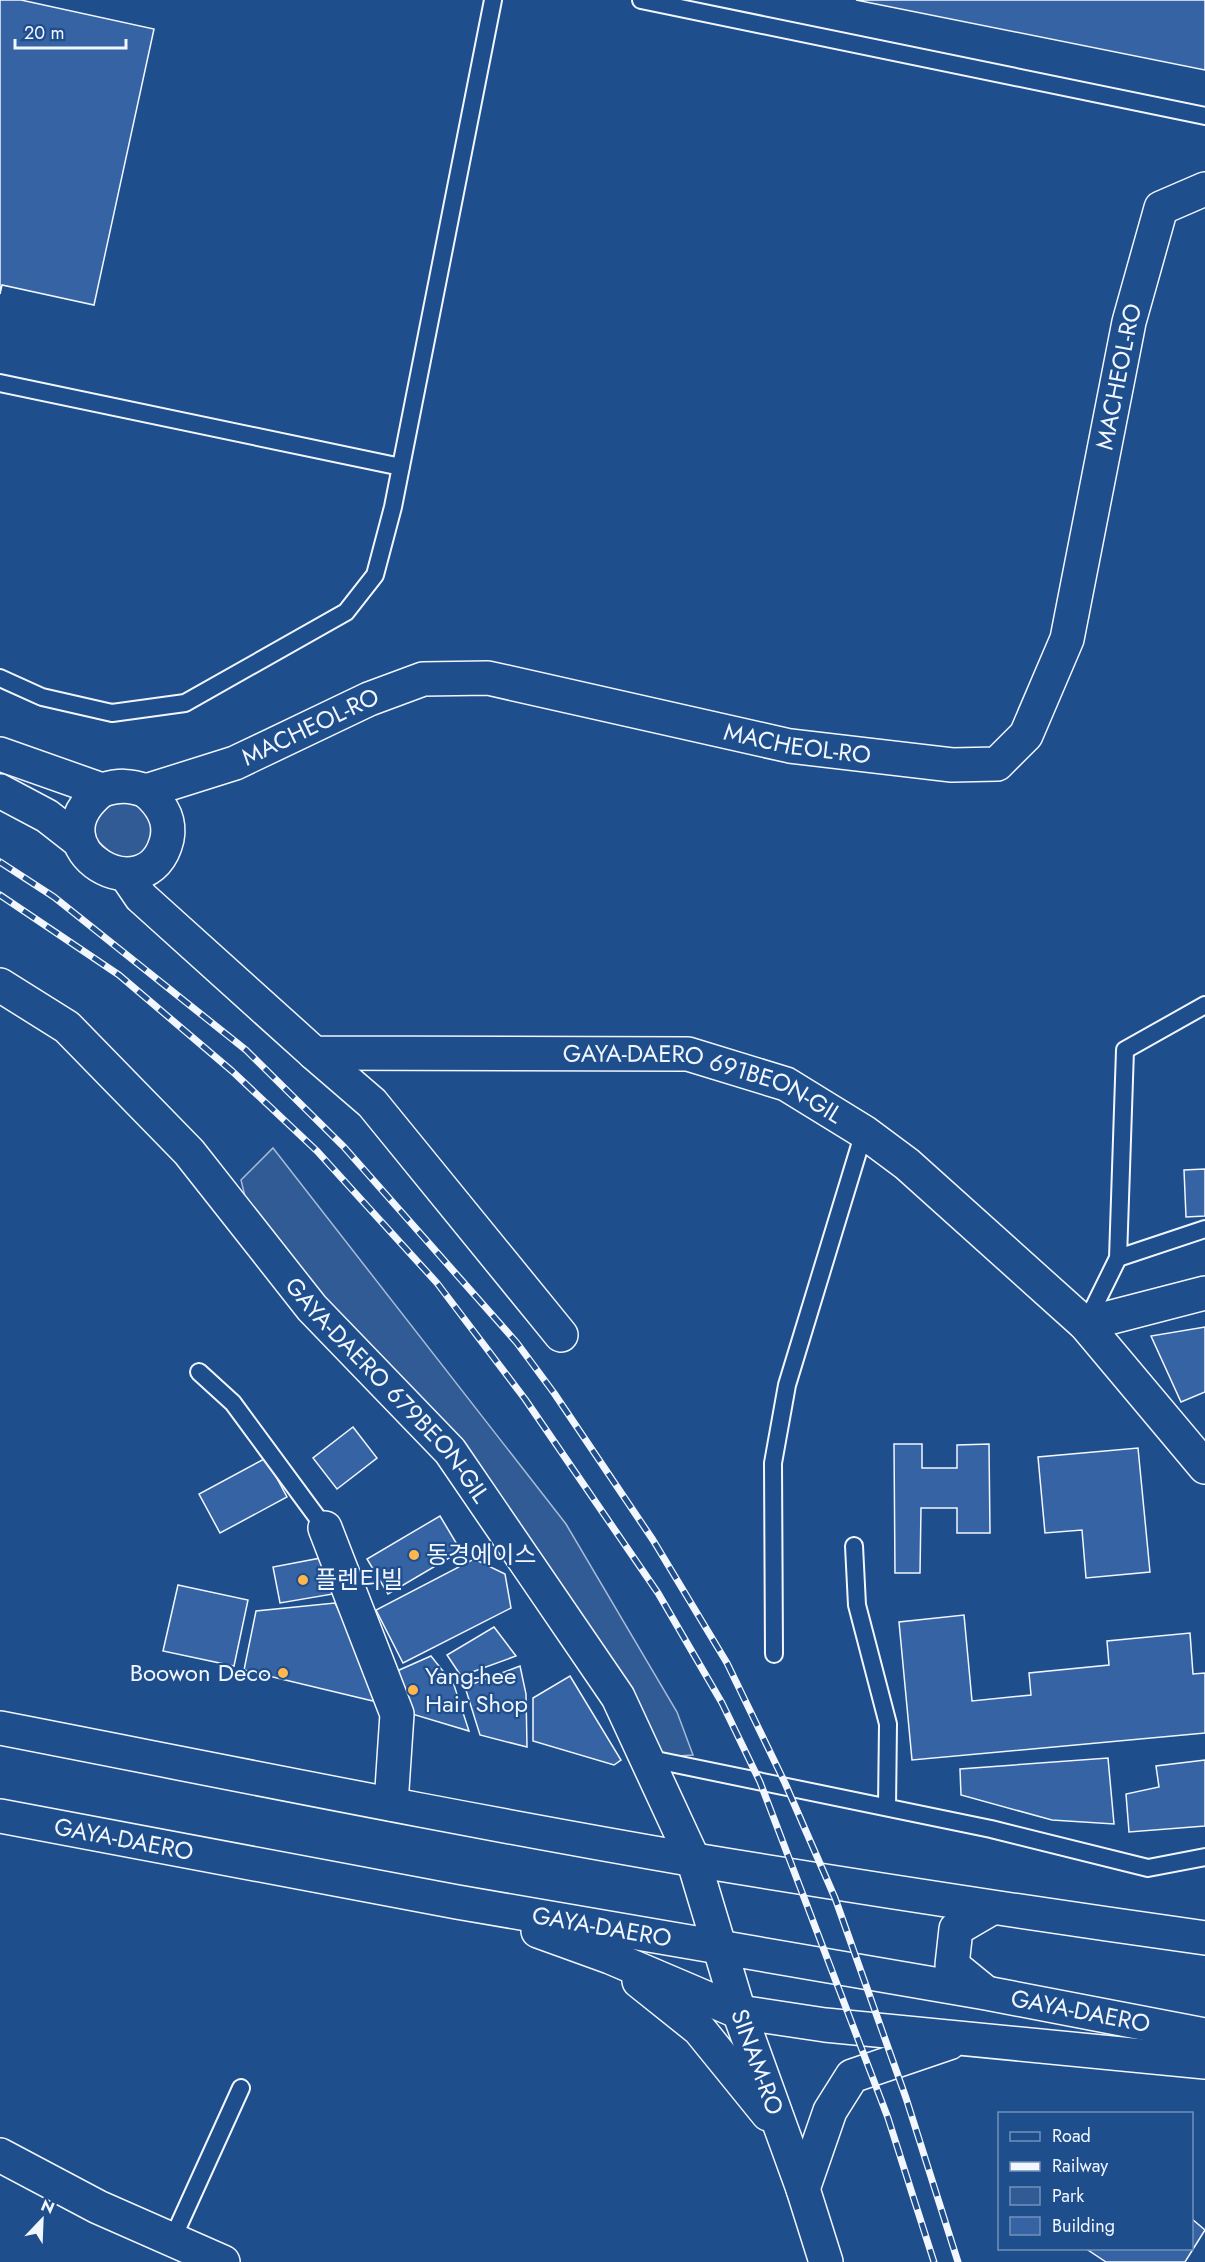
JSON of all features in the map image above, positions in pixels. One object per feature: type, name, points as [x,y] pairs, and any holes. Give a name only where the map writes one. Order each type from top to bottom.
[{"type":"main road","name":"MACHEOL-RO","points":[[0,754],[102,790],[117,785],[132,786],[146,791],[235,763],[369,699],[423,679],[488,678],[790,746],[952,765],[997,764],[1026,735],[1067,639],[1129,322],[1161,208],[1205,189]]},
{"type":"main road","points":[[0,790],[47,816],[80,841]]},
{"type":"main road","points":[[102,790],[90,799],[82,811],[78,826],[80,841],[86,854],[96,866],[109,873],[126,875],[142,870],[156,861],[165,847],[168,830],[165,814],[158,801],[146,791]]},
{"type":"main road","points":[[126,875],[141,897],[372,1103],[561,1335]]},
{"type":"main road","name":"GAYA-DAERO 679BEON-GIL","points":[[0,985],[67,1027],[181,1143],[312,1308],[450,1451],[618,1697],[693,1859]]},
{"type":"main road","name":"GAYA-DAERO 691BEON-GIL","points":[[314,1053],[688,1054],[786,1084],[864,1132],[908,1164],[1085,1324],[1205,1467]]},
{"type":"main road","points":[[1085,1324],[1205,1293]]},
{"type":"main road","points":[[325,1528],[397,1714],[391,1804]]},
{"type":"main road","points":[[0,1728],[391,1804],[693,1859],[992,1908],[1205,1938]]},
{"type":"main road","name":"GAYA-DAERO","points":[[0,1816],[457,1902],[986,1993],[1205,2035]]},
{"type":"main road","name":"SINAM-RO","points":[[693,1859],[739,2012],[804,2189],[826,2262]]},
{"type":"main road","points":[[457,1902],[610,1957],[739,2012],[825,2025],[982,2041],[1076,2047],[1205,2062]]},
{"type":"main road","points":[[986,1993],[952,1965],[956,1929],[992,1908]]},
{"type":"main road","points":[[610,1957],[699,2029],[783,2132]]},
{"type":"main road","points":[[804,2189],[830,2111],[852,2076],[942,2044],[982,2041]]},
{"type":"main road","points":[[0,2155],[98,2208],[223,2262]]},
{"type":"lane","points":[[0,678],[42,697],[112,713],[185,703],[346,612],[375,575],[401,467],[493,0]]},
{"type":"lane","points":[[641,0],[1205,116]]},
{"type":"lane","points":[[0,383],[401,467]]},
{"type":"lane","points":[[1085,1324],[1118,1258],[1125,1050],[1205,1005]]},
{"type":"lane","points":[[774,1654],[773,1463],[787,1385],[864,1132]]},
{"type":"lane","points":[[1118,1258],[1205,1229]]},
{"type":"lane","points":[[199,1372],[233,1403],[325,1528]]},
{"type":"lane","points":[[854,1546],[857,1605],[888,1724],[887,1807]]},
{"type":"lane","points":[[645,1758],[991,1829],[1148,1868],[1205,1857]]},
{"type":"lane","points":[[172,2240],[241,2088]]},
{"type":"green space","points":[[131,798],[150,812],[154,837],[141,855],[119,860],[92,836],[101,807]]},
{"type":"green space","points":[[273,1148],[566,1524],[677,1712],[693,1755],[646,1758],[450,1451],[254,1234],[241,1180]]},
{"type":"building","points":[[0,0],[21,0],[154,29],[94,305],[2,285],[0,294]]},
{"type":"building","points":[[856,0],[1205,0],[1205,70]]},
{"type":"building","points":[[1205,1169],[1205,1216],[1186,1217],[1184,1170]]},
{"type":"building","points":[[1205,1327],[1205,1392],[1181,1402],[1151,1336]]},
{"type":"building","points":[[353,1427],[377,1458],[337,1489],[313,1458]]},
{"type":"building","points":[[894,1444],[922,1444],[922,1468],[957,1468],[957,1445],[989,1444],[990,1533],[957,1533],[957,1508],[921,1508],[920,1573],[895,1573]]},
{"type":"building","points":[[1138,1448],[1150,1572],[1086,1578],[1082,1530],[1045,1533],[1038,1457]]},
{"type":"building","points":[[266,1458],[287,1497],[220,1533],[199,1494]]},
{"type":"building","name":"동경에이스","points":[[440,1516],[461,1551],[388,1594],[367,1559]]},
{"type":"building","name":"플렌티빌","points":[[326,1557],[333,1594],[280,1603],[273,1567]]},
{"type":"building","points":[[474,1559],[505,1574],[511,1608],[403,1663],[376,1610]]},
{"type":"building","points":[[178,1585],[248,1600],[234,1666],[163,1651]]},
{"type":"building","points":[[335,1603],[375,1686],[373,1701],[244,1670],[256,1611]]},
{"type":"building","points":[[964,1615],[972,1701],[1031,1695],[1029,1673],[1109,1665],[1107,1641],[1190,1633],[1193,1674],[1205,1673],[1205,1733],[912,1760],[899,1622]]},
{"type":"building","points":[[494,1627],[516,1656],[461,1676],[447,1655]]},
{"type":"building","points":[[431,1656],[454,1685],[469,1731],[412,1714],[397,1671]]},
{"type":"building","points":[[520,1666],[526,1694],[527,1747],[480,1735],[465,1687]]},
{"type":"building","points":[[570,1676],[621,1760],[614,1765],[533,1741],[533,1698]]},
{"type":"building","points":[[1108,1758],[1114,1824],[1052,1820],[961,1795],[960,1769]]},
{"type":"building","points":[[1205,1760],[1205,1826],[1129,1832],[1126,1794],[1159,1787],[1156,1766]]},
{"type":"building","points":[[1193,2220],[1205,2230],[1193,2249]]},
{"type":"building","points":[[1088,2250],[1192,2250],[1185,2262],[1106,2262]]},
{"type":"railway","points":[[0,862],[54,897],[246,1050],[344,1147],[517,1343],[554,1393],[653,1540],[727,1663],[785,1783],[835,1898],[906,2098],[958,2262]]},
{"type":"railway","points":[[0,895],[119,975],[232,1071],[317,1151],[437,1283],[525,1399],[658,1593],[722,1703],[760,1782],[888,2118],[934,2262]]},
{"type":"place","name":"동경에이스","points":[[414,1555]]},
{"type":"place","name":"플렌티빌","points":[[303,1580]]},
{"type":"place","name":"Boowon Deco","points":[[283,1673]]},
{"type":"place","name":"Yang-hee Hair Shop","points":[[413,1690]]}]
